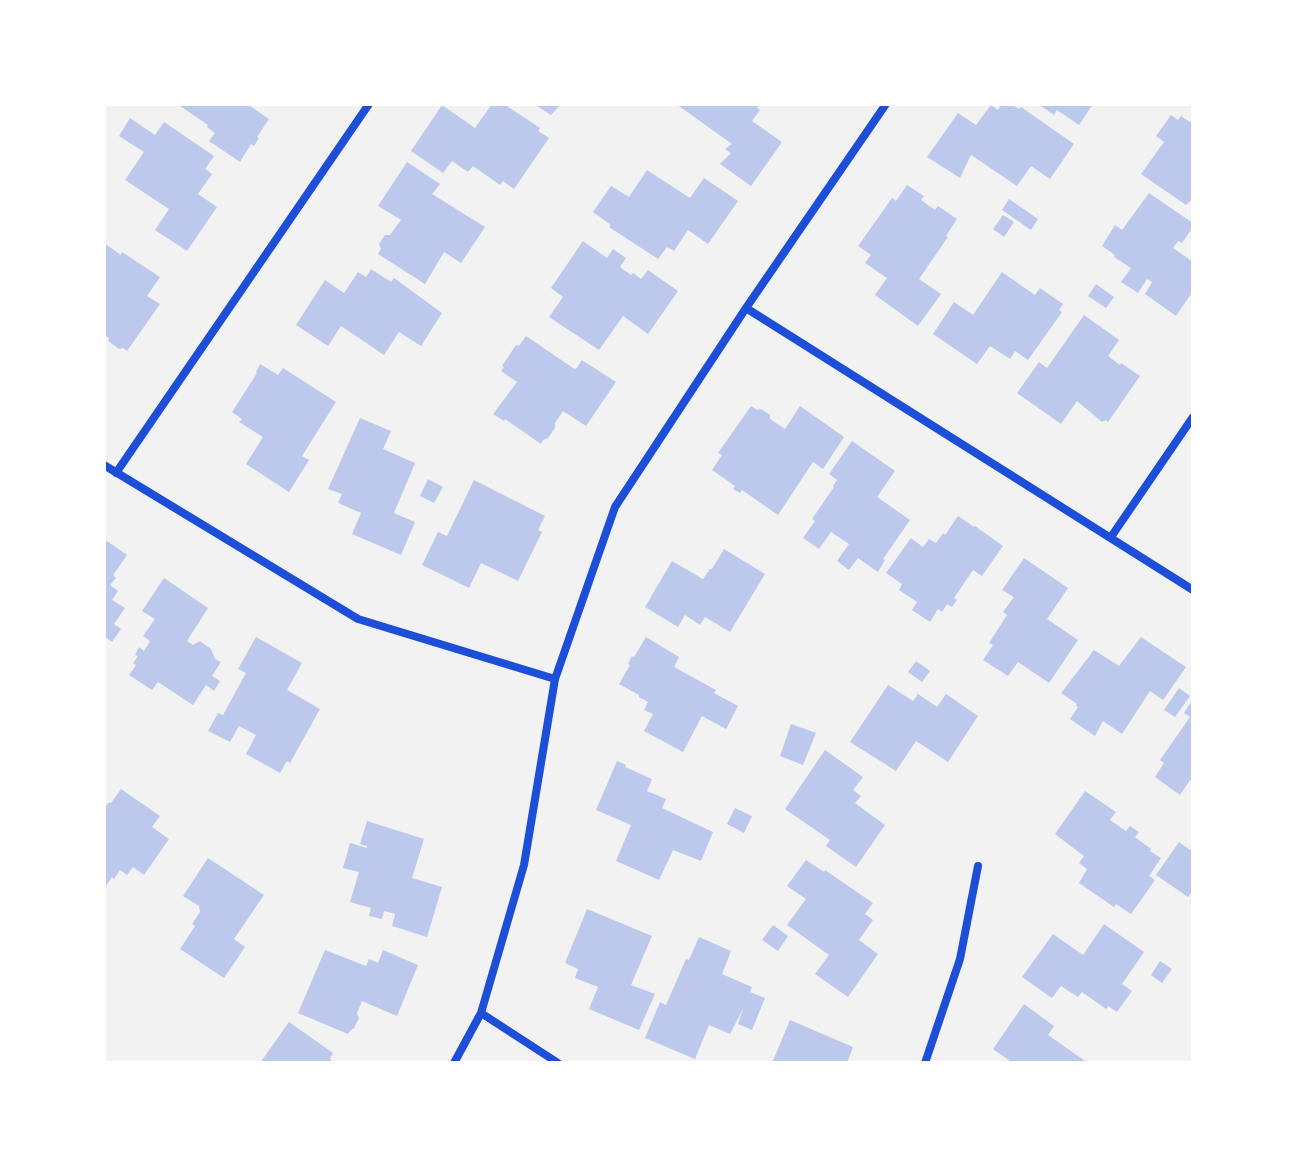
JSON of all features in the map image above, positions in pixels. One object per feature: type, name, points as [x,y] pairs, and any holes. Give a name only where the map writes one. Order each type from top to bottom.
[{"type":"street","points":[[116,473],[369,104]]},
{"type":"street","points":[[454,1063],[481,1013],[524,865],[555,679],[615,507],[886,104]]},
{"type":"street","points":[[746,308],[1193,590]]},
{"type":"street","points":[[1111,537],[1193,417]]},
{"type":"street","points":[[104,465],[358,619],[555,679]]},
{"type":"street","points":[[925,1063],[960,959],[978,866]]},
{"type":"street","points":[[481,1013],[558,1063]]},
{"type":"building","points":[[177,104],[247,104],[269,119],[254,146],[251,144],[240,162],[209,141],[215,133],[208,125]]},
{"type":"building","points":[[492,104],[504,104],[540,128],[538,131],[549,138],[514,189],[503,181],[500,185],[473,166],[468,172],[452,161],[443,173],[411,151],[442,105],[475,128]]},
{"type":"building","points":[[534,104],[561,104],[551,115]]},
{"type":"building","points":[[676,104],[760,104],[757,108],[760,110],[752,121],[782,142],[751,186],[720,164],[731,153],[725,149],[732,144]]},
{"type":"building","points":[[1002,104],[1021,107],[1074,144],[1050,179],[1031,166],[1017,186],[971,155],[960,178],[927,157],[958,113],[976,125],[991,105],[998,110]]},
{"type":"building","points":[[1038,104],[1093,104],[1079,125],[1057,110],[1054,115]]},
{"type":"building","points":[[1171,115],[1178,120],[1181,116],[1193,124],[1193,198],[1186,205],[1141,174],[1164,142],[1156,136]]},
{"type":"building","points":[[130,118],[155,135],[164,122],[214,156],[205,169],[212,174],[198,194],[217,207],[187,251],[155,230],[169,209],[125,180],[144,152],[119,136]]},
{"type":"building","points":[[407,162],[440,184],[432,194],[485,227],[461,263],[444,252],[425,284],[378,254],[381,249],[379,244],[385,235],[390,235],[401,220],[378,206]]},
{"type":"building","points":[[647,170],[690,198],[704,178],[738,201],[708,244],[688,230],[674,251],[667,247],[658,259],[609,227],[611,225],[593,212],[611,186],[629,197]]},
{"type":"building","points":[[907,185],[924,196],[921,200],[935,210],[938,206],[957,219],[919,279],[941,294],[918,326],[875,295],[887,278],[865,263],[871,255],[858,246],[892,198],[896,201]]},
{"type":"building","points":[[1149,193],[1193,223],[1182,243],[1178,241],[1173,248],[1193,262],[1193,291],[1176,316],[1145,294],[1152,282],[1147,279],[1138,293],[1121,282],[1131,268],[1102,246],[1115,225],[1122,230]]},
{"type":"building","points":[[1009,199],[1038,219],[1031,230],[1002,210]]},
{"type":"building","points":[[1003,215],[1014,222],[1004,237],[993,229]]},
{"type":"building","points":[[583,241],[607,258],[613,249],[626,258],[620,267],[631,275],[633,273],[641,279],[648,270],[678,291],[648,334],[623,316],[599,350],[549,317],[563,297],[551,288]]},
{"type":"building","points":[[104,243],[160,277],[147,296],[160,304],[127,351],[119,349],[104,335]]},
{"type":"building","points":[[371,269],[391,282],[394,278],[442,313],[421,346],[399,332],[384,355],[341,326],[328,346],[296,325],[325,280],[344,293],[358,272],[366,277]]},
{"type":"building","points":[[1002,272],[1035,295],[1040,288],[1063,304],[1059,310],[1062,312],[1028,360],[1015,351],[1010,359],[990,346],[977,364],[933,334],[954,302],[973,315]]},
{"type":"building","points":[[1096,284],[1114,297],[1106,308],[1088,296]]},
{"type":"building","points":[[1084,315],[1119,340],[1108,356],[1140,376],[1108,422],[1102,422],[1077,401],[1061,424],[1017,393],[1039,362],[1047,368]]},
{"type":"building","points":[[526,336],[573,368],[576,369],[582,360],[616,382],[586,426],[563,411],[555,428],[541,444],[493,414],[517,382],[501,371],[502,366]]},
{"type":"building","points":[[260,364],[278,375],[283,368],[336,402],[302,456],[309,460],[289,492],[246,464],[263,437],[239,422],[242,419],[232,412]]},
{"type":"building","points":[[751,406],[770,415],[770,419],[785,429],[800,406],[844,437],[823,469],[813,462],[778,515],[742,490],[740,493],[733,489],[735,486],[712,470],[722,455],[718,453]]},
{"type":"building","points":[[360,418],[391,431],[383,449],[415,463],[394,513],[415,522],[401,555],[352,534],[361,513],[338,503],[342,494],[328,489]]},
{"type":"building","points":[[852,441],[895,471],[877,497],[910,520],[883,559],[878,572],[858,558],[849,570],[837,561],[849,544],[831,532],[819,549],[803,538],[837,480],[829,474]]},
{"type":"building","points":[[428,479],[443,487],[434,503],[420,496]]},
{"type":"building","points":[[474,480],[545,516],[538,530],[542,532],[518,581],[481,563],[469,588],[422,565],[438,532],[447,536]]},
{"type":"building","points":[[958,516],[1003,546],[982,576],[973,570],[954,598],[957,600],[952,607],[947,604],[942,612],[938,609],[930,622],[912,610],[917,602],[899,590],[902,584],[886,573],[911,538],[923,547],[929,539],[936,543]]},
{"type":"building","points":[[104,539],[127,555],[110,585],[118,591],[112,600],[125,608],[114,624],[121,629],[112,642],[104,636]]},
{"type":"building","points":[[724,549],[765,574],[730,632],[705,617],[700,625],[685,615],[678,627],[645,607],[672,561],[703,579]]},
{"type":"building","points":[[1024,558],[1068,588],[1047,619],[1078,640],[1049,683],[1018,662],[1008,676],[983,660],[993,645],[989,643],[1007,615],[1003,612],[1014,597],[1002,590]]},
{"type":"building","points":[[164,578],[208,608],[187,641],[193,645],[200,641],[221,662],[212,676],[220,681],[214,691],[206,685],[193,705],[158,682],[152,690],[129,675],[136,665],[133,663],[139,647],[144,651],[150,641],[143,636],[155,619],[142,611]]},
{"type":"building","points":[[256,637],[302,663],[287,690],[320,709],[290,763],[287,761],[280,773],[246,754],[256,735],[239,726],[230,742],[208,731],[218,713],[223,715],[246,673],[238,669]]},
{"type":"building","points":[[646,637],[679,657],[674,667],[738,706],[726,729],[702,716],[683,752],[644,731],[653,714],[644,710],[648,702],[619,684],[632,656]]},
{"type":"building","points":[[1141,637],[1186,667],[1163,700],[1150,691],[1122,734],[1103,721],[1095,736],[1070,719],[1077,704],[1061,693],[1094,650],[1119,666]]},
{"type":"building","points":[[916,661],[930,671],[922,682],[908,672]]},
{"type":"building","points":[[888,685],[913,701],[918,694],[937,707],[946,694],[978,716],[948,762],[916,741],[896,771],[850,742]]},
{"type":"building","points":[[1179,688],[1190,696],[1175,717],[1164,710]]},
{"type":"building","points":[[1193,699],[1193,782],[1190,780],[1180,795],[1155,777],[1164,763],[1160,760],[1190,717],[1184,713]]},
{"type":"building","points":[[791,724],[816,733],[803,765],[780,756]]},
{"type":"building","points":[[825,750],[863,777],[853,790],[861,796],[855,803],[885,825],[856,867],[826,846],[830,840],[785,809]]},
{"type":"building","points":[[617,761],[652,779],[647,791],[666,799],[662,808],[713,832],[701,861],[673,850],[659,880],[616,861],[631,825],[596,810]]},
{"type":"building","points":[[121,789],[160,816],[152,827],[169,839],[144,875],[133,867],[127,875],[120,870],[104,889],[104,809]]},
{"type":"building","points":[[1085,791],[1116,812],[1110,820],[1126,831],[1130,826],[1139,832],[1135,837],[1161,858],[1149,876],[1155,880],[1131,914],[1116,904],[1114,907],[1079,883],[1087,869],[1079,863],[1084,856],[1055,834]]},
{"type":"building","points":[[735,808],[752,816],[744,833],[727,824]]},
{"type":"building","points":[[367,821],[424,839],[412,878],[442,887],[427,937],[392,926],[395,914],[384,911],[382,919],[369,916],[371,908],[350,902],[359,872],[343,868],[350,843],[367,848],[360,844]]},
{"type":"building","points":[[1179,842],[1193,852],[1193,891],[1188,897],[1156,875]]},
{"type":"building","points":[[208,858],[264,895],[234,939],[245,947],[224,978],[180,949],[200,912],[199,906],[183,896]]},
{"type":"building","points":[[806,860],[873,903],[865,914],[873,920],[859,940],[878,954],[848,997],[815,974],[829,955],[787,925],[806,899],[787,886]]},
{"type":"building","points":[[587,909],[652,936],[631,985],[655,994],[639,1030],[589,1009],[598,987],[575,978],[578,969],[565,963]]},
{"type":"building","points":[[1104,924],[1144,952],[1122,984],[1132,991],[1117,1012],[1108,1006],[1106,1009],[1082,992],[1078,997],[1061,986],[1052,998],[1022,977],[1053,934],[1083,955]]},
{"type":"building","points":[[773,925],[788,936],[778,951],[762,940]]},
{"type":"building","points":[[699,937],[731,951],[722,974],[752,987],[750,992],[765,998],[752,1030],[738,1024],[743,1009],[730,1034],[709,1025],[695,1059],[645,1038],[660,1002],[666,1005]]},
{"type":"building","points":[[325,950],[366,966],[369,959],[378,963],[383,950],[418,965],[397,1016],[362,1001],[357,1013],[359,1018],[348,1034],[298,1013]]},
{"type":"building","points":[[1160,961],[1172,969],[1162,983],[1151,975]]},
{"type":"building","points":[[1024,1004],[1054,1026],[1048,1035],[1088,1063],[1013,1063],[993,1049]]},
{"type":"building","points":[[790,1020],[853,1047],[847,1063],[772,1063]]},
{"type":"building","points":[[289,1022],[333,1053],[330,1063],[260,1063]]}]
